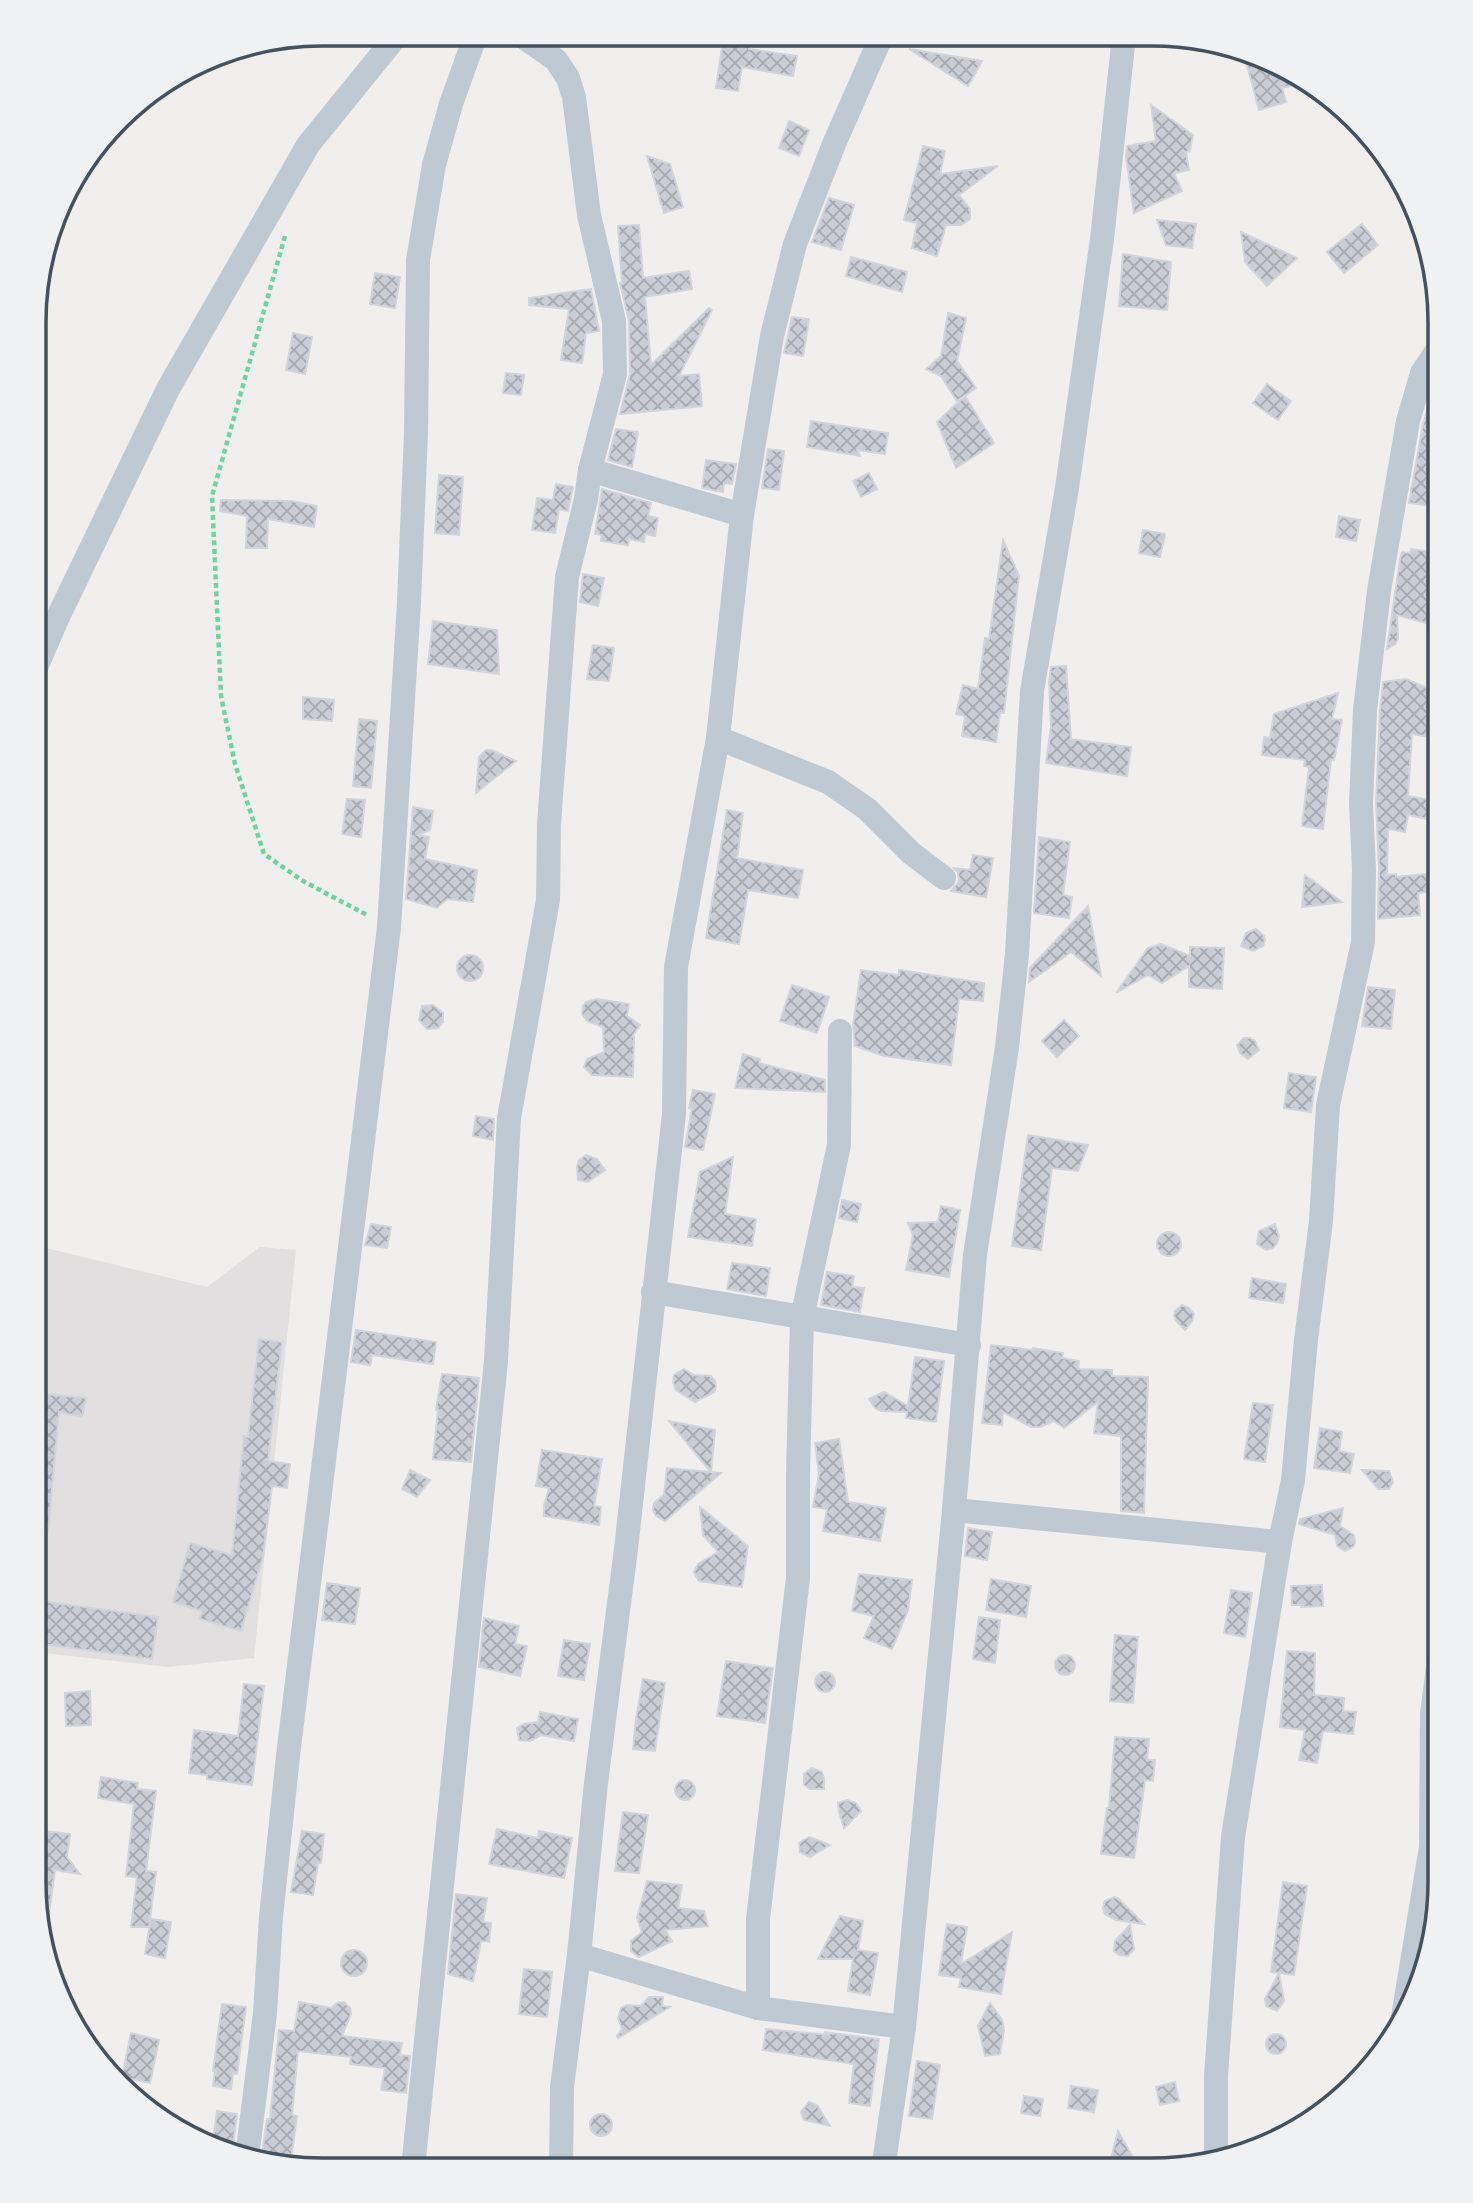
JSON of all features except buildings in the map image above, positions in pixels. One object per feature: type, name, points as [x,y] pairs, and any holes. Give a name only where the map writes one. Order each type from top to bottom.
[{"type":"street","points":[[46,644],[168,389],[309,145],[389,46]]},
{"type":"street","points":[[248,2147],[265,2013],[271,1917],[288,1756],[389,928],[409,602],[416,433],[418,260],[434,165],[451,104],[472,46]]},
{"type":"street","points":[[414,2158],[496,1361],[509,1118],[548,900],[550,824],[567,577],[586,499],[590,470],[615,374],[614,321],[589,215],[574,97],[568,78],[556,60],[536,46]]},
{"type":"street","points":[[561,2158],[562,2087],[674,1114],[676,967],[718,738],[742,515],[772,336],[795,244],[834,144],[877,46]]},
{"type":"street","points":[[885,2158],[904,2027],[954,1510],[975,1255],[1007,1047],[1017,954],[1032,691],[1067,488],[1091,322],[1123,46]]},
{"type":"street","points":[[1216,2150],[1216,2076],[1233,1837],[1280,1542],[1293,1480],[1306,1340],[1321,1221],[1328,1105],[1363,942],[1361,803],[1365,710],[1380,591],[1408,421],[1422,373],[1428,364]]},
{"type":"street","points":[[590,470],[742,515]]},
{"type":"street","points":[[718,738],[828,782],[867,809],[911,853],[944,878]]},
{"type":"street","points":[[758,2008],[758,1919],[798,1578],[802,1318],[839,1144],[840,1031]]},
{"type":"street","points":[[653,1292],[969,1345]]},
{"type":"street","points":[[954,1510],[1280,1542]]},
{"type":"street","points":[[1409,1979],[1428,1865]]},
{"type":"street","points":[[579,1955],[758,2008],[904,2027]]},
{"type":"path","points":[[286,233],[212,496],[221,696],[235,764],[264,854],[303,881],[389,928]]},
{"type":"shaded area","points":[[260,1247],[296,1250],[254,1658],[168,1667],[46,1653],[46,1248],[207,1287]]}]
